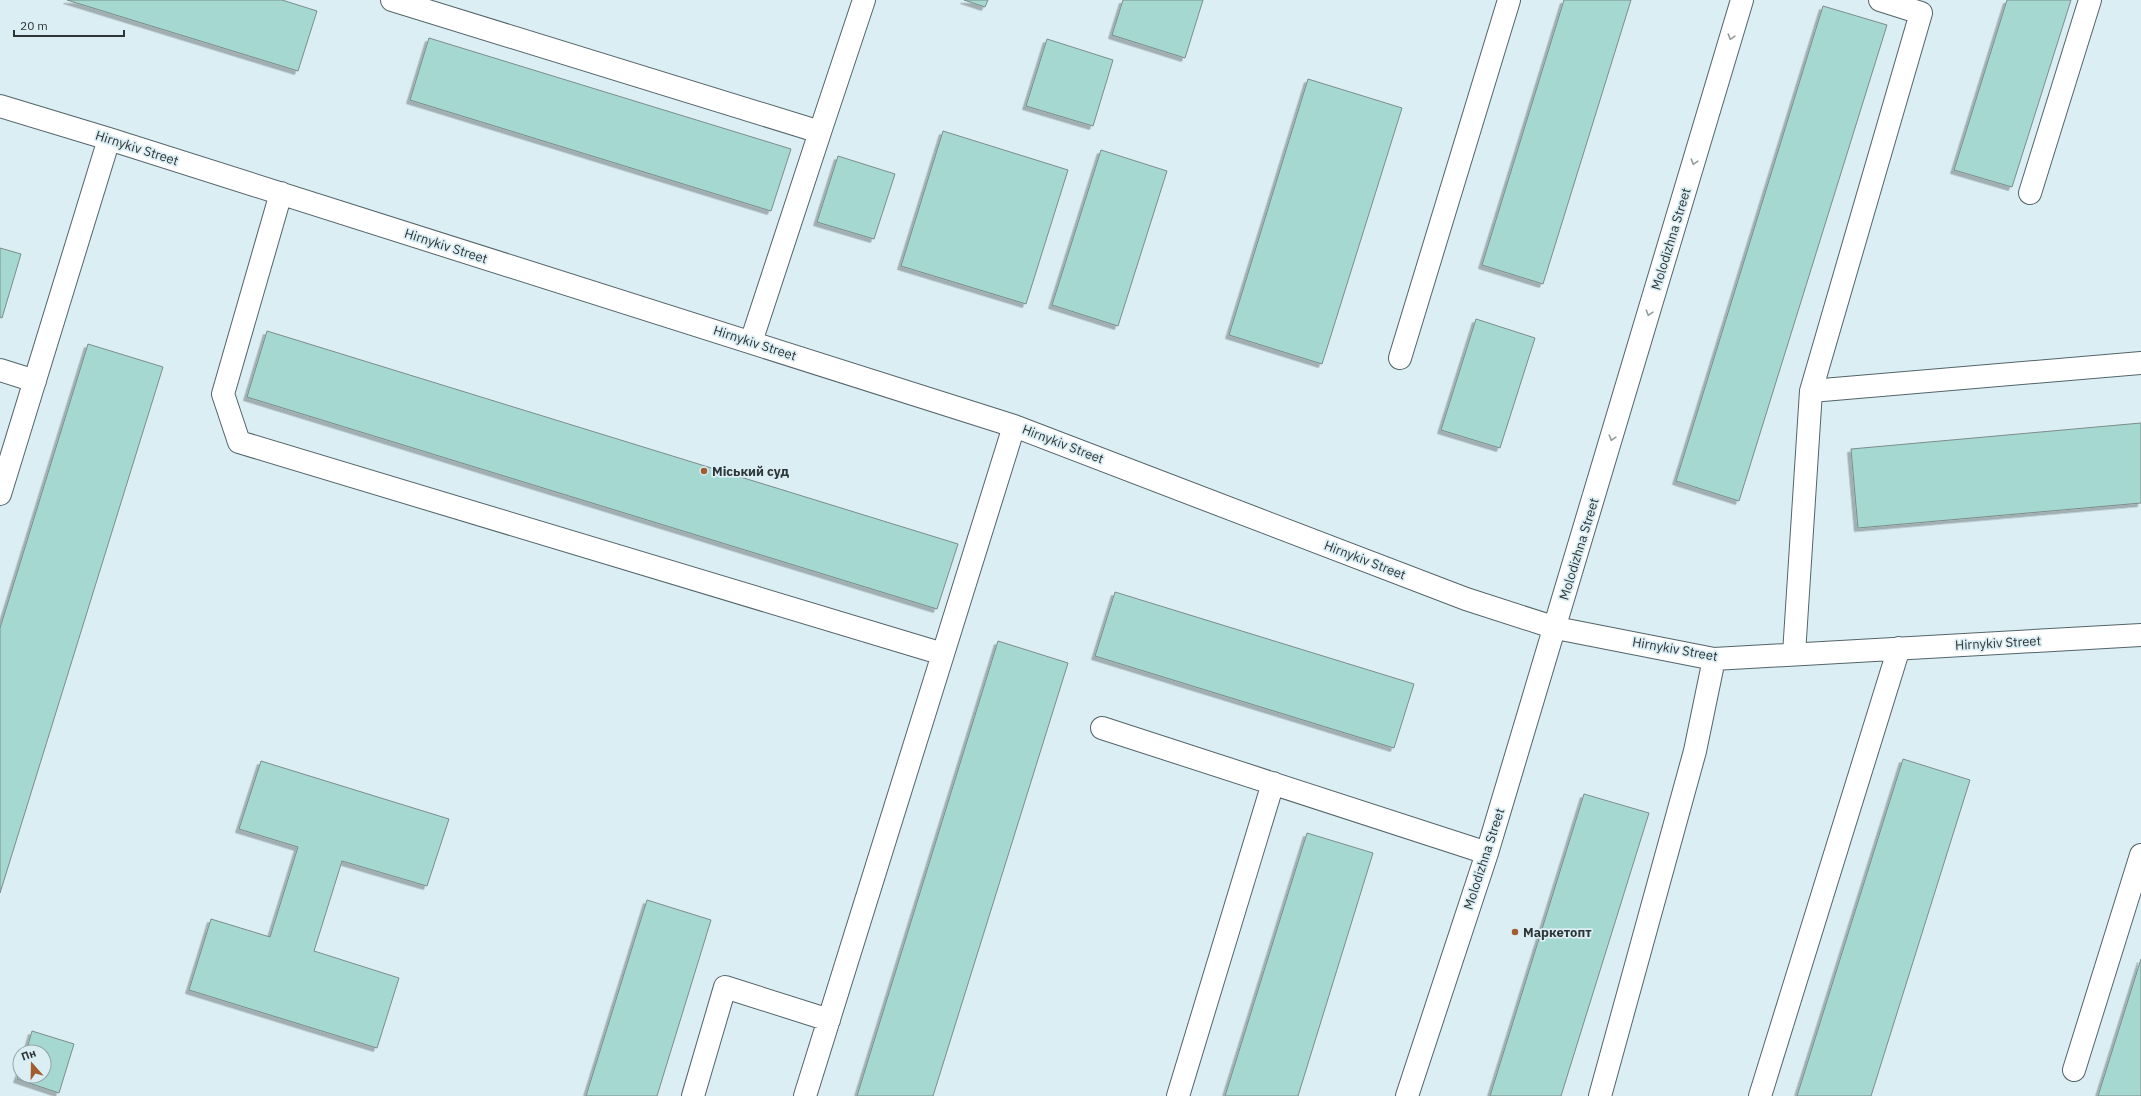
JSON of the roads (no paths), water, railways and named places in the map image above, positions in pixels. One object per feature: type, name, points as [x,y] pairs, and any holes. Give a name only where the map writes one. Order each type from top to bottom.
[{"type":"street","points":[[392,0],[820,132]]},
{"type":"street","points":[[750,342],[864,0]]},
{"type":"street","points":[[1400,358],[1509,0]]},
{"type":"street","name":"Molodizhna Street","points":[[1407,1096],[1487,852],[1556,628],[1742,0]]},
{"type":"street","points":[[1794,654],[1811,391],[1921,13],[1880,0]]},
{"type":"street","points":[[2030,192],[2090,0]]},
{"type":"street","name":"Hirnykiv Street","points":[[0,106],[109,139],[1014,426],[1466,599],[1556,628],[1714,659],[2141,635]]},
{"type":"street","points":[[0,494],[109,139]]},
{"type":"street","points":[[280,193],[223,394],[239,442],[943,654]]},
{"type":"street","points":[[1811,391],[2141,363]]},
{"type":"street","points":[[0,370],[35,381]]},
{"type":"street","points":[[805,1096],[1014,426]]},
{"type":"street","points":[[1760,1096],[1899,648]]},
{"type":"street","points":[[1600,1096],[1695,751],[1714,659]]},
{"type":"street","points":[[1102,728],[1487,852]]},
{"type":"street","points":[[1178,1096],[1273,783]]},
{"type":"street","points":[[2074,1070],[2141,855]]},
{"type":"street","points":[[693,1096],[725,986],[829,1020]]},
{"type":"place","name":"Міський суд","points":[[704,471]]},
{"type":"place","name":"Маркетопт","points":[[1515,932]]}]
